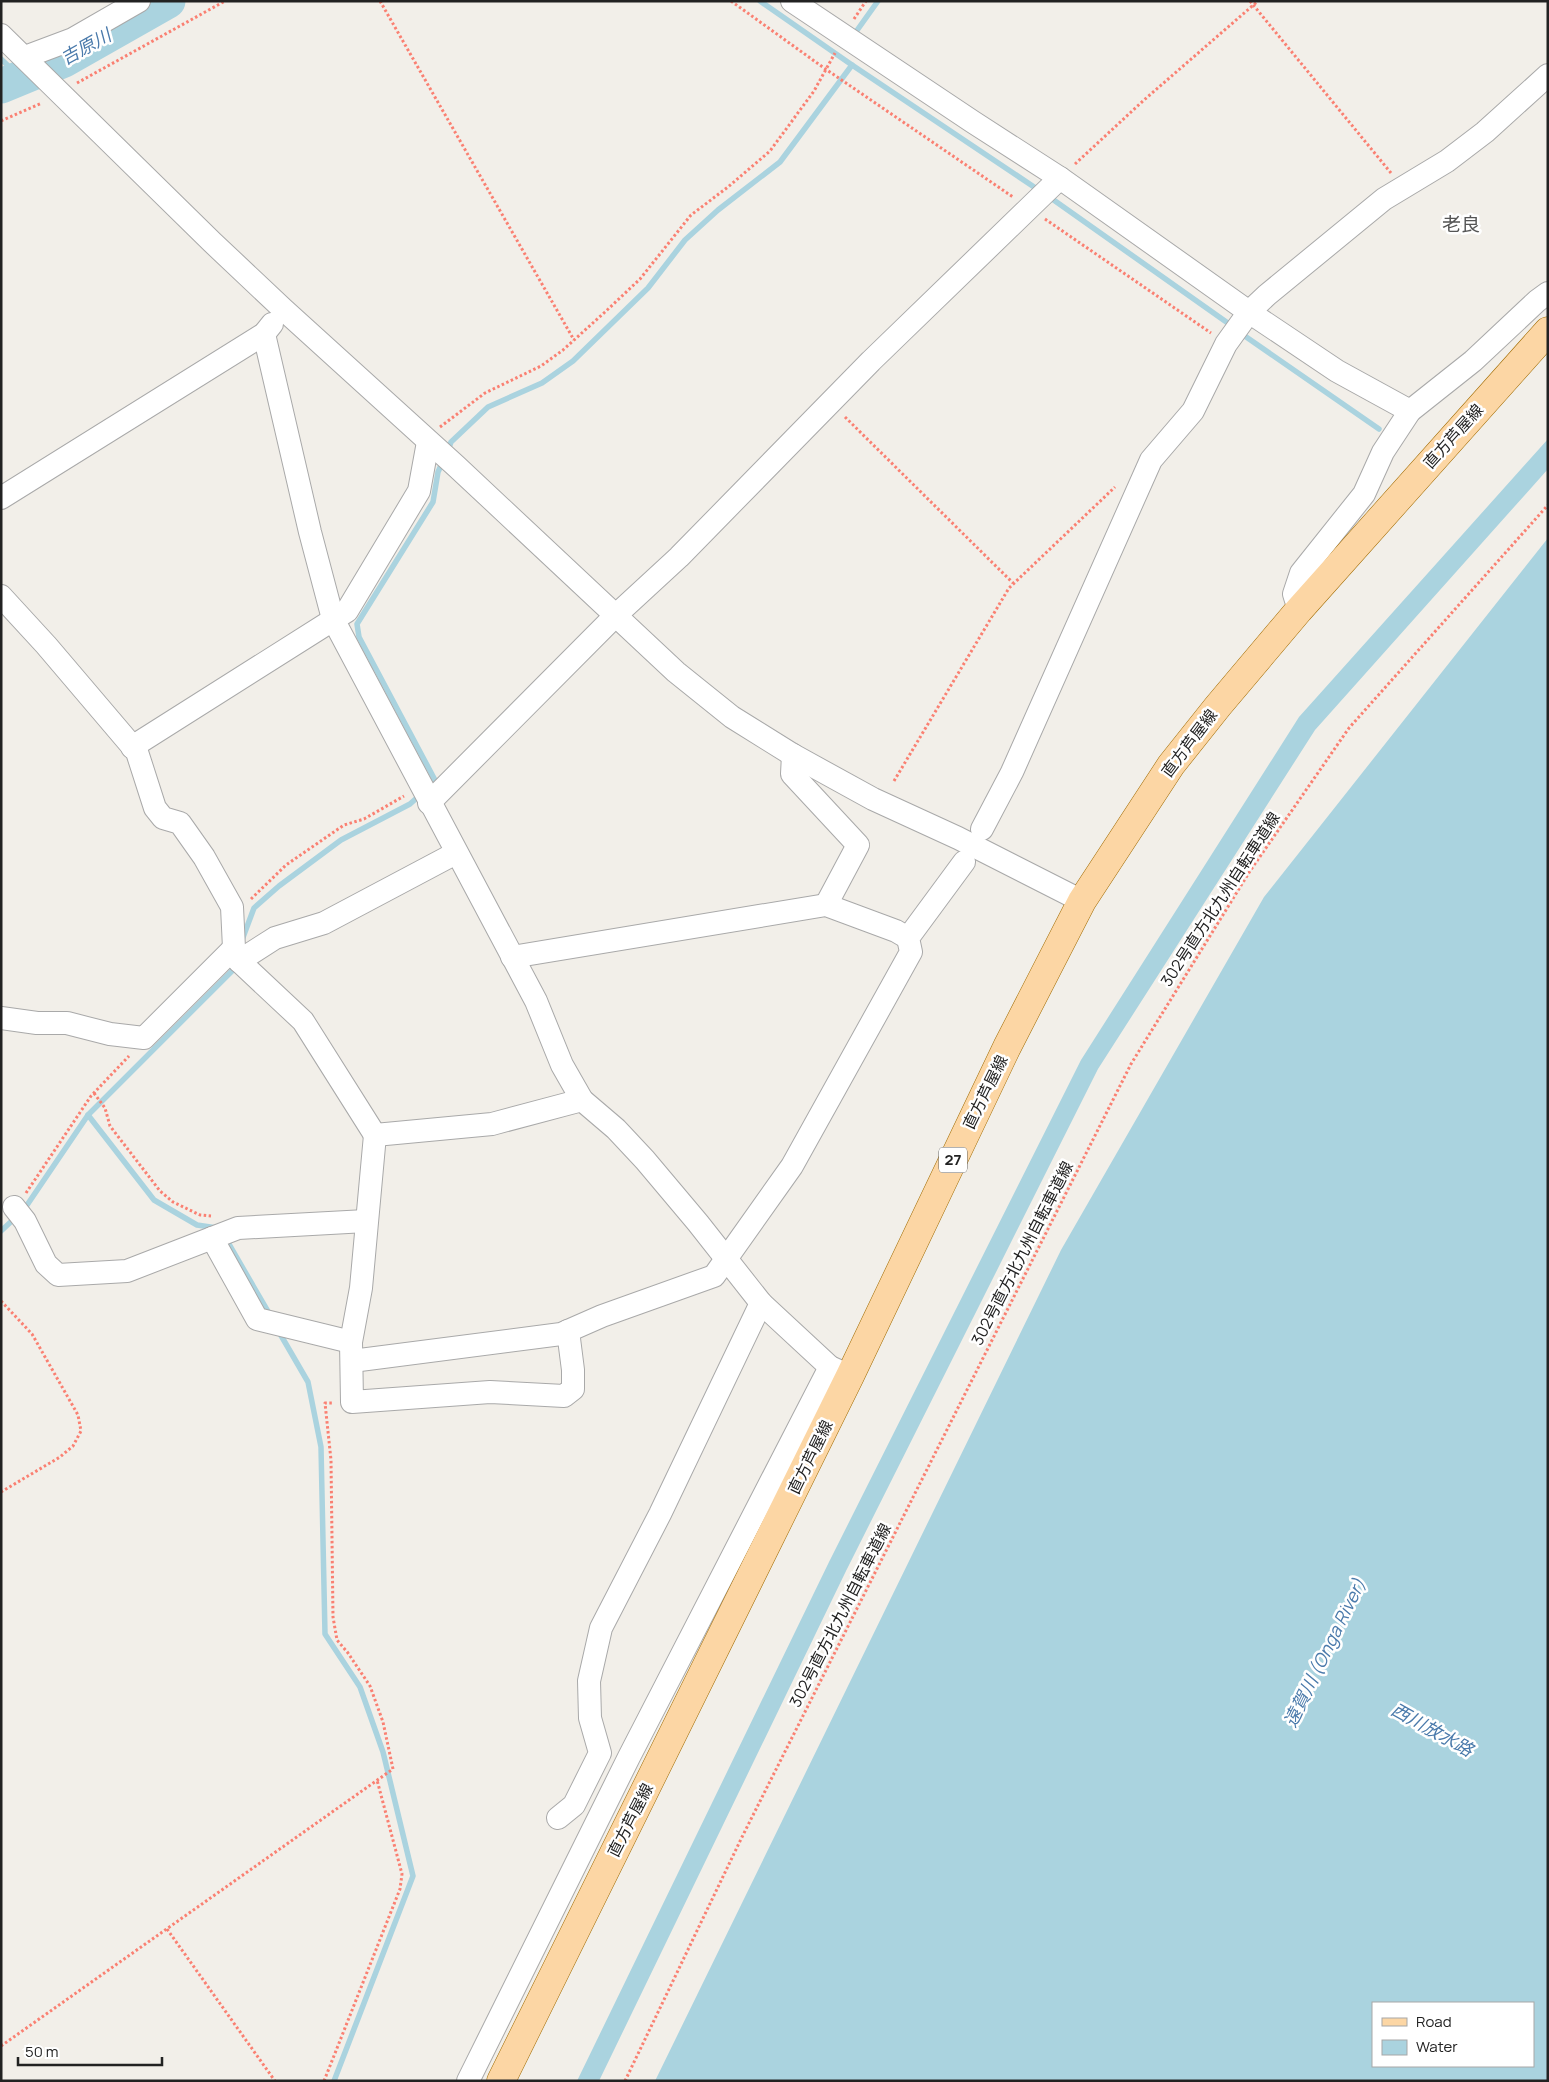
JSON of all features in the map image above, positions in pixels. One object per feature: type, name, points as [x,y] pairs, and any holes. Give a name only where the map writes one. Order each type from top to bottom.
[{"type":"main road","name":"直方芦屋線","points":[[500,2081],[840,1372],[1082,901],[1171,765],[1299,610],[1548,331]]},
{"type":"street","points":[[25,57],[73,39],[139,1]]},
{"type":"street","points":[[792,1],[1060,178],[1249,312],[1337,371],[1410,411]]},
{"type":"street","points":[[1,34],[212,242],[283,309],[456,466],[676,672],[732,718],[793,755],[873,799],[958,838],[1082,901]]},
{"type":"street","points":[[982,829],[1012,772],[1151,460],[1193,411],[1226,344],[1249,312],[1384,199],[1447,161],[1485,132],[1548,75]]},
{"type":"street","points":[[425,793],[679,557],[830,402],[1060,178]]},
{"type":"street","points":[[1299,610],[1294,594],[1301,573],[1364,494],[1383,452],[1410,411],[1473,360],[1548,293]]},
{"type":"street","points":[[1,498],[264,334],[283,309]]},
{"type":"street","points":[[264,334],[310,532],[333,619],[536,1001],[562,1066],[582,1100],[616,1129],[645,1160],[761,1303],[840,1372],[617,1781],[468,2081]]},
{"type":"street","points":[[132,747],[347,610],[419,491],[428,442]]},
{"type":"street","points":[[1,596],[46,645],[137,752],[155,808],[163,818],[180,823],[204,858],[232,907],[236,954],[303,1021],[375,1135],[361,1288],[351,1351],[352,1402],[490,1392],[564,1396],[573,1389],[573,1370],[568,1331]]},
{"type":"street","points":[[793,755],[792,774],[858,845],[826,905]]},
{"type":"street","points":[[1,1018],[37,1023],[67,1023],[110,1034],[144,1038],[236,954],[275,938],[324,923],[456,853]]},
{"type":"street","points":[[908,938],[964,862]]},
{"type":"street","points":[[221,1234],[257,1319],[351,1351],[541,1337],[568,1331],[602,1316],[714,1276],[792,1166],[911,952],[908,938],[896,931],[826,905],[512,957]]},
{"type":"street","points":[[375,1135],[492,1124],[582,1100]]},
{"type":"street","points":[[14,1207],[25,1221],[46,1264],[58,1275],[127,1271],[238,1228],[366,1222]]},
{"type":"street","points":[[617,1781],[600,1753],[590,1718],[589,1681],[601,1628],[660,1514],[761,1303]]},
{"type":"street","points":[[558,1818],[574,1805],[600,1753]]},
{"type":"path","points":[[1,121],[62,94],[75,84],[225,1]]},
{"type":"path","points":[[380,1],[574,340]]},
{"type":"path","points":[[731,1],[824,68]]},
{"type":"path","points":[[1250,1],[1403,187]]},
{"type":"path","points":[[1060,178],[1144,100],[1258,1]]},
{"type":"path","points":[[428,442],[437,429],[485,393],[541,366],[574,340],[640,279],[691,215],[728,187],[770,151],[814,92],[844,37]]},
{"type":"path","points":[[830,402],[1014,583]]},
{"type":"path","points":[[894,781],[982,630],[1009,588],[1120,482]]},
{"type":"path","name":"302号直方北九州自転車道線","points":[[625,2081],[741,1839],[1131,1064],[1250,872],[1349,728],[1548,505]]},
{"type":"path","points":[[233,918],[286,865],[344,825],[364,819],[401,798],[425,793]]},
{"type":"path","points":[[14,1207],[20,1202],[94,1093],[122,1065],[144,1038]]},
{"type":"path","points":[[94,1093],[105,1108],[110,1126],[160,1191],[173,1202],[200,1215],[224,1217],[221,1234]]},
{"type":"path","points":[[1,1301],[32,1334],[78,1415],[81,1430],[73,1446],[60,1457],[1,1492]]},
{"type":"path","points":[[1,2046],[392,1769],[383,1722],[370,1686],[337,1640],[333,1617],[331,1460],[325,1403],[352,1402]]},
{"type":"path","points":[[324,2081],[400,1889],[402,1874],[378,1780]]},
{"type":"path","points":[[167,1929],[275,2081]]},
{"type":"water","points":[[1548,439],[1548,469],[1315,730],[1098,1069],[846,1571],[599,2081],[577,2081],[829,1562],[1081,1060],[1299,717]]},
{"type":"water","points":[[1548,538],[1548,2081],[655,2081],[1061,1250],[1264,897]]},
{"type":"waterway","name":"吉原川","points":[[1,86],[64,60],[168,1]]},
{"type":"waterway","points":[[760,1],[1040,191]]},
{"type":"waterway","points":[[853,36],[878,1]]},
{"type":"waterway","points":[[1,59],[21,78]]},
{"type":"waterway","points":[[447,453],[451,442],[488,407],[542,383],[573,361],[648,288],[685,240],[718,210],[780,162],[852,65]]},
{"type":"waterway","points":[[1048,196],[1232,326]]},
{"type":"waterway","points":[[1239,332],[1379,429]]},
{"type":"waterway","points":[[433,785],[436,782],[359,637],[357,624],[433,502],[438,472],[443,461]]},
{"type":"waterway","points":[[242,940],[254,908],[279,886],[341,840],[410,804],[420,795]]},
{"type":"waterway","points":[[23,1211],[88,1115],[232,971],[235,963]]},
{"type":"waterway","points":[[88,1115],[154,1200],[197,1225],[217,1228]]},
{"type":"waterway","points":[[1,1231],[16,1217]]},
{"type":"waterway","points":[[226,1239],[270,1315]]},
{"type":"waterway","points":[[279,1332],[308,1382],[321,1447],[325,1634],[360,1687],[383,1752],[413,1876],[334,2081]]},
{"type":"district","name":"老良","points":[[1461,224]]},
{"type":"water label","name":"遠賀川 (Onga River)","points":[[1325,1653]]},
{"type":"water label","name":"西川放水路","points":[[1432,1730]]}]
